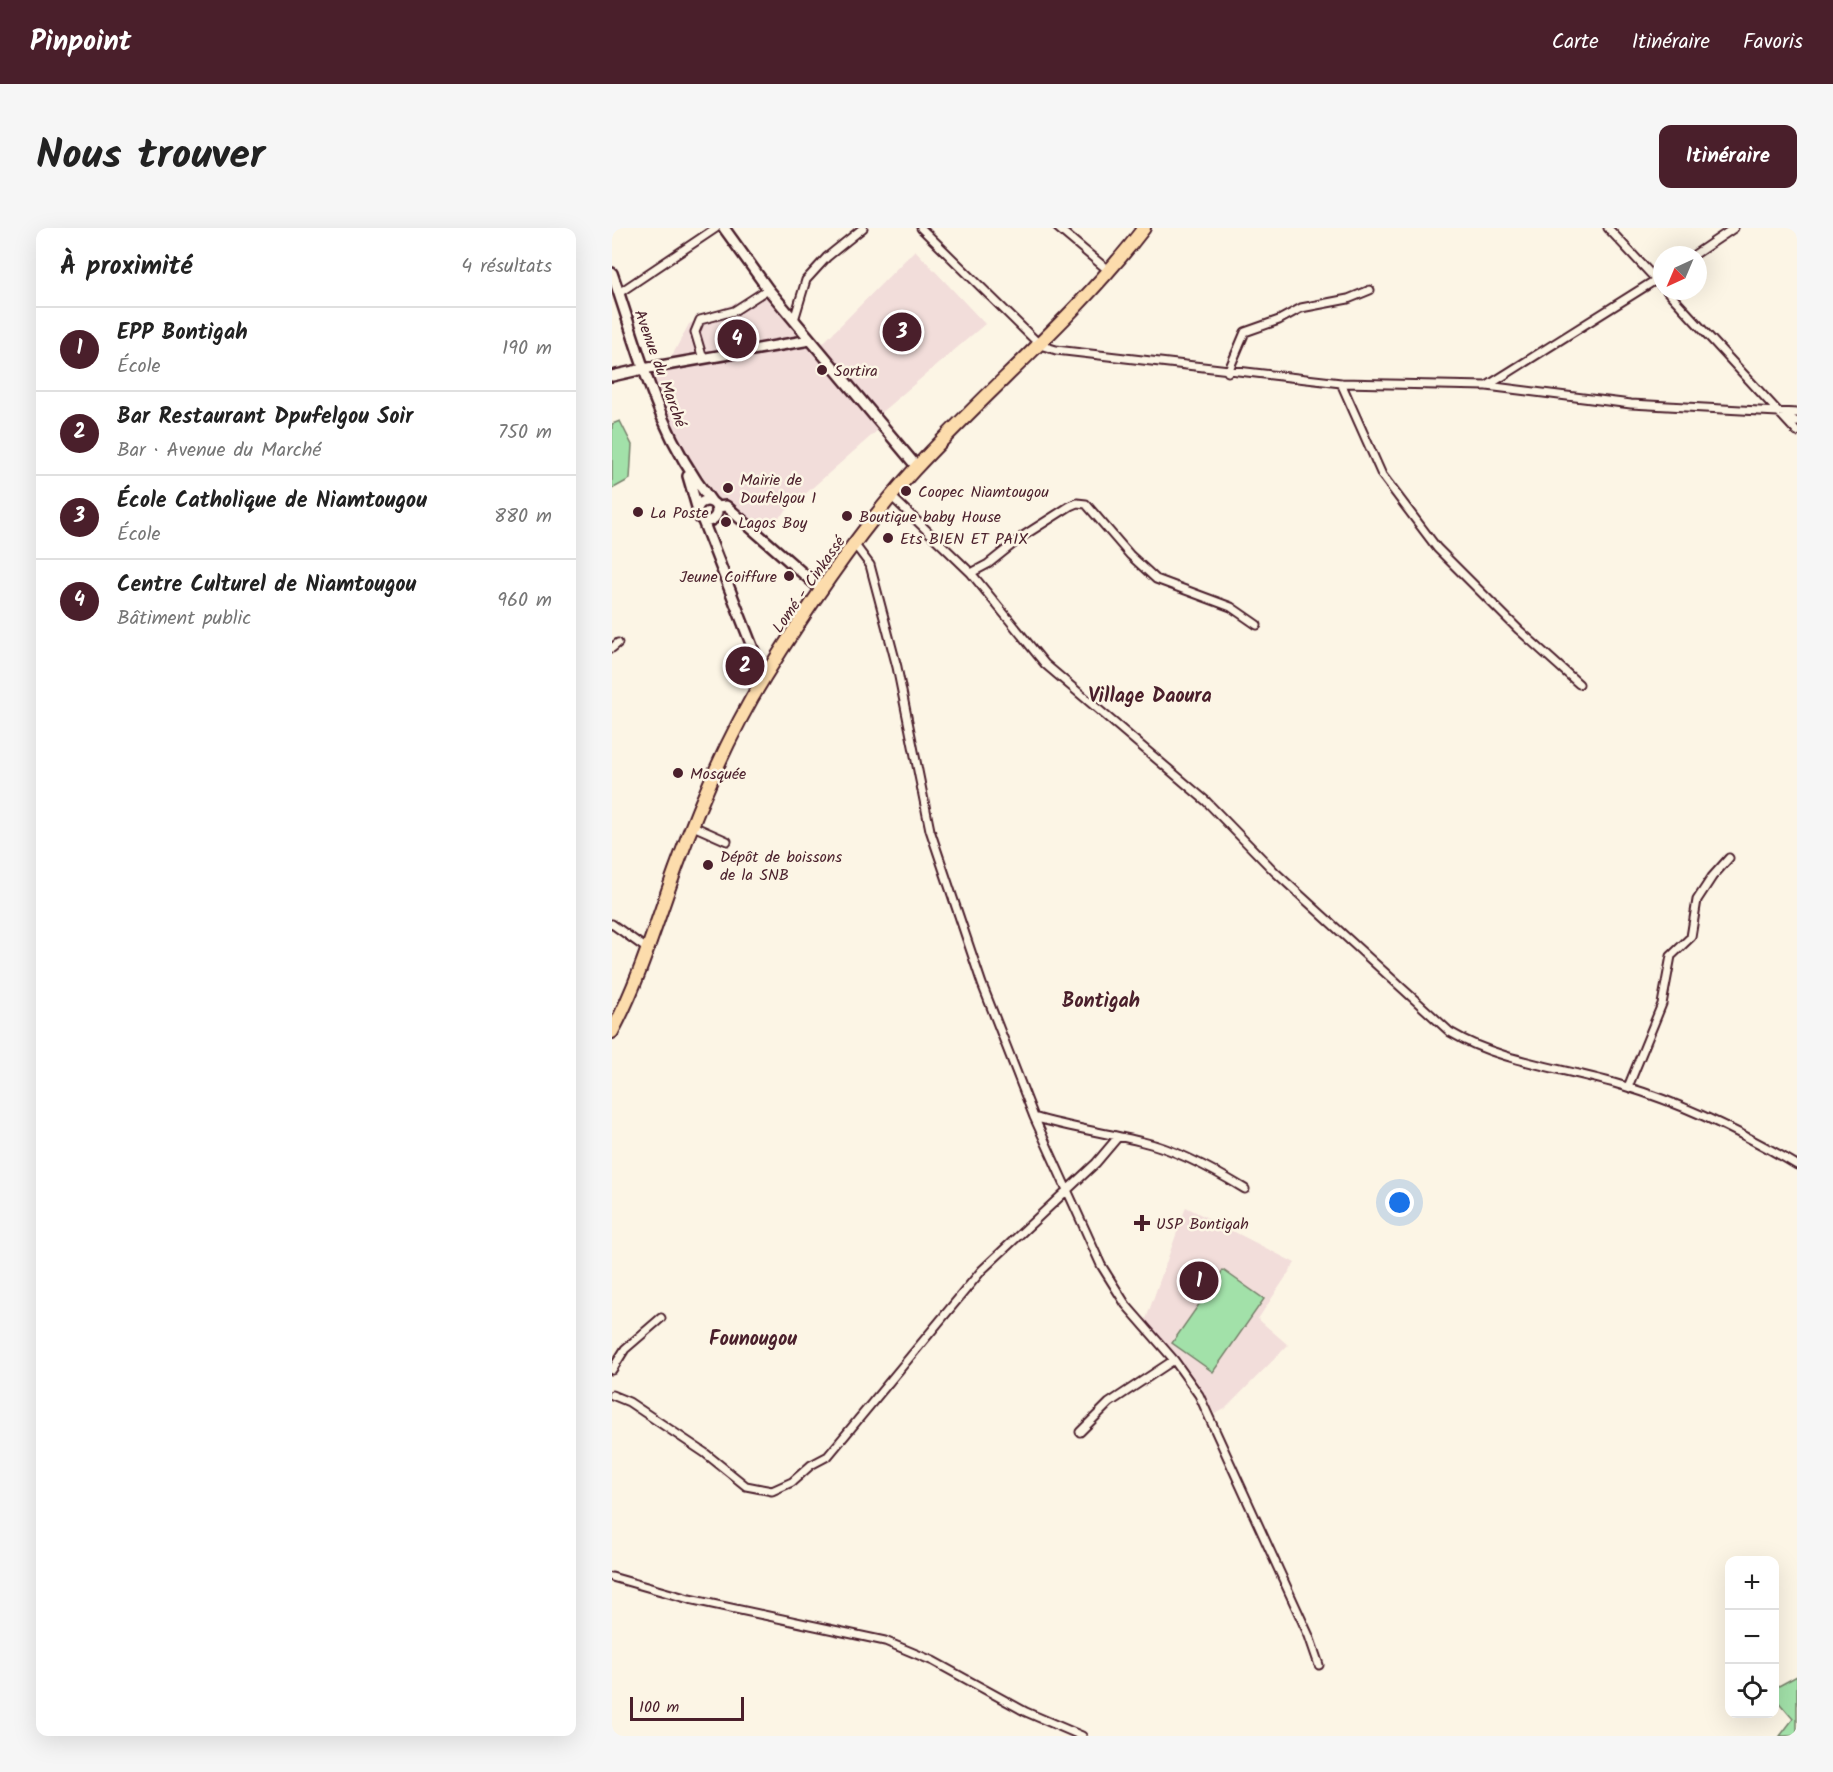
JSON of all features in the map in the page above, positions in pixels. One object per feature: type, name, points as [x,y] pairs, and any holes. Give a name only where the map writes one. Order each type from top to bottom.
[{"type":"highway","name":"Lomé - Cinkassé","points":[[612,1032],[638,978],[693,826],[725,751],[764,677],[822,590],[891,496],[916,467],[1040,345],[1109,271],[1144,228]]},
{"type":"main road","points":[[724,228],[768,289],[916,467]]},
{"type":"main road","name":"Avenue du Marché","points":[[612,273],[643,369],[670,439],[687,471],[713,504]]},
{"type":"main road","points":[[612,376],[810,340]]},
{"type":"main road","name":"Avenue du Marché","points":[[687,471],[697,507]]},
{"type":"main road","points":[[764,677],[703,521],[697,515],[697,507],[702,501],[726,506],[822,590]]},
{"type":"main road","points":[[703,521],[714,518],[713,504]]},
{"type":"street","points":[[619,293],[716,228]]},
{"type":"street","points":[[794,320],[806,280],[827,257],[863,228]]},
{"type":"street","points":[[921,228],[1040,345],[1056,350],[1228,372],[1341,383],[1487,386],[1630,404],[1781,414],[1797,413]]},
{"type":"street","points":[[1058,228],[1109,271]]},
{"type":"street","points":[[1608,228],[1653,273]]},
{"type":"street","points":[[1707,246],[1734,228]]},
{"type":"street","points":[[1487,386],[1653,284]]},
{"type":"street","points":[[703,359],[695,332],[700,320],[734,311],[768,289]]},
{"type":"street","points":[[1228,372],[1245,332],[1280,321],[1301,308],[1348,299],[1370,290]]},
{"type":"street","points":[[1675,300],[1797,432]]},
{"type":"street","points":[[1341,383],[1382,475],[1437,548],[1519,630],[1579,684]]},
{"type":"street","points":[[1781,414],[1797,422]]},
{"type":"street","points":[[891,496],[971,573],[1045,664],[1206,801],[1275,872],[1450,1032],[1468,1043],[1495,1053],[1628,1087],[1663,1100],[1755,1140],[1797,1165]]},
{"type":"street","points":[[971,573],[988,564],[1023,536],[1070,506],[1077,503],[1086,504],[1130,555],[1156,579],[1231,607],[1257,625]]},
{"type":"street","points":[[855,545],[870,565],[897,667],[930,830],[982,984],[1034,1117],[1101,1265],[1126,1305],[1174,1360],[1199,1395],[1309,1636],[1319,1665]]},
{"type":"street","points":[[693,826],[727,842]]},
{"type":"street","points":[[1628,1087],[1662,1004],[1671,956],[1691,937],[1697,900],[1712,877],[1729,858]]},
{"type":"street","points":[[612,924],[647,949]]},
{"type":"street","points":[[1034,1117],[1083,1131],[1145,1142],[1224,1176],[1245,1189]]},
{"type":"street","points":[[612,1395],[629,1402],[705,1453],[746,1486],[772,1491],[792,1482],[811,1465],[828,1456],[982,1270],[1096,1163],[1118,1137]]},
{"type":"street","points":[[612,1370],[625,1349],[661,1318]]},
{"type":"street","points":[[1080,1432],[1109,1403],[1174,1360]]},
{"type":"street","points":[[612,1576],[689,1599],[885,1641],[933,1661],[1026,1712],[1082,1736]]},
{"type":"shaded area","points":[[915,250],[985,324],[878,415],[820,346]]},
{"type":"shaded area","points":[[760,291],[879,429],[761,533],[723,506],[677,439],[649,377],[666,367],[689,324]]},
{"type":"shaded area","points":[[1186,1207],[1295,1263],[1258,1319],[1288,1345],[1225,1409],[1215,1414],[1190,1376],[1145,1322]]},
{"type":"green space","points":[[620,421],[632,445],[630,479],[612,489],[612,424]]},
{"type":"green space","points":[[1223,1270],[1264,1299],[1213,1372],[1172,1343]]},
{"type":"green space","points":[[1797,1676],[1797,1736],[1780,1736],[1793,1719],[1779,1703],[1779,1686]]},
{"type":"place","name":"École Catholique de Niamtougou","points":[[902,332]]},
{"type":"place","name":"Centre Culturel de Niamtougou","points":[[737,339]]},
{"type":"place","name":"Sortira","points":[[822,370]]},
{"type":"place","name":"Mairie de Doufelgou 1","points":[[728,488]]},
{"type":"place","name":"Coopec Niamtougou","points":[[906,491]]},
{"type":"place","name":"La Poste","points":[[638,512]]},
{"type":"place","name":"Boutique baby House","points":[[847,516]]},
{"type":"place","name":"Lagos Boy","points":[[726,522]]},
{"type":"place","name":"Ets BIEN ET PAIX","points":[[888,538]]},
{"type":"place","name":"Jeune Coiffure","points":[[789,576]]},
{"type":"place","name":"Bar Restaurant Dpufelgou Soir","points":[[745,666]]},
{"type":"place","name":"Mosquée","points":[[678,773]]},
{"type":"place","name":"Dépôt de boissons de la SNB","points":[[708,865]]},
{"type":"place","name":"USP Bontigah","points":[[1142,1223]]},
{"type":"place","name":"EPP Bontigah","points":[[1199,1281]]},
{"type":"district","name":"Village Daoura","points":[[1150,695]]},
{"type":"district","name":"Bontigah","points":[[1101,1000]]},
{"type":"district","name":"Founougou","points":[[753,1338]]}]
